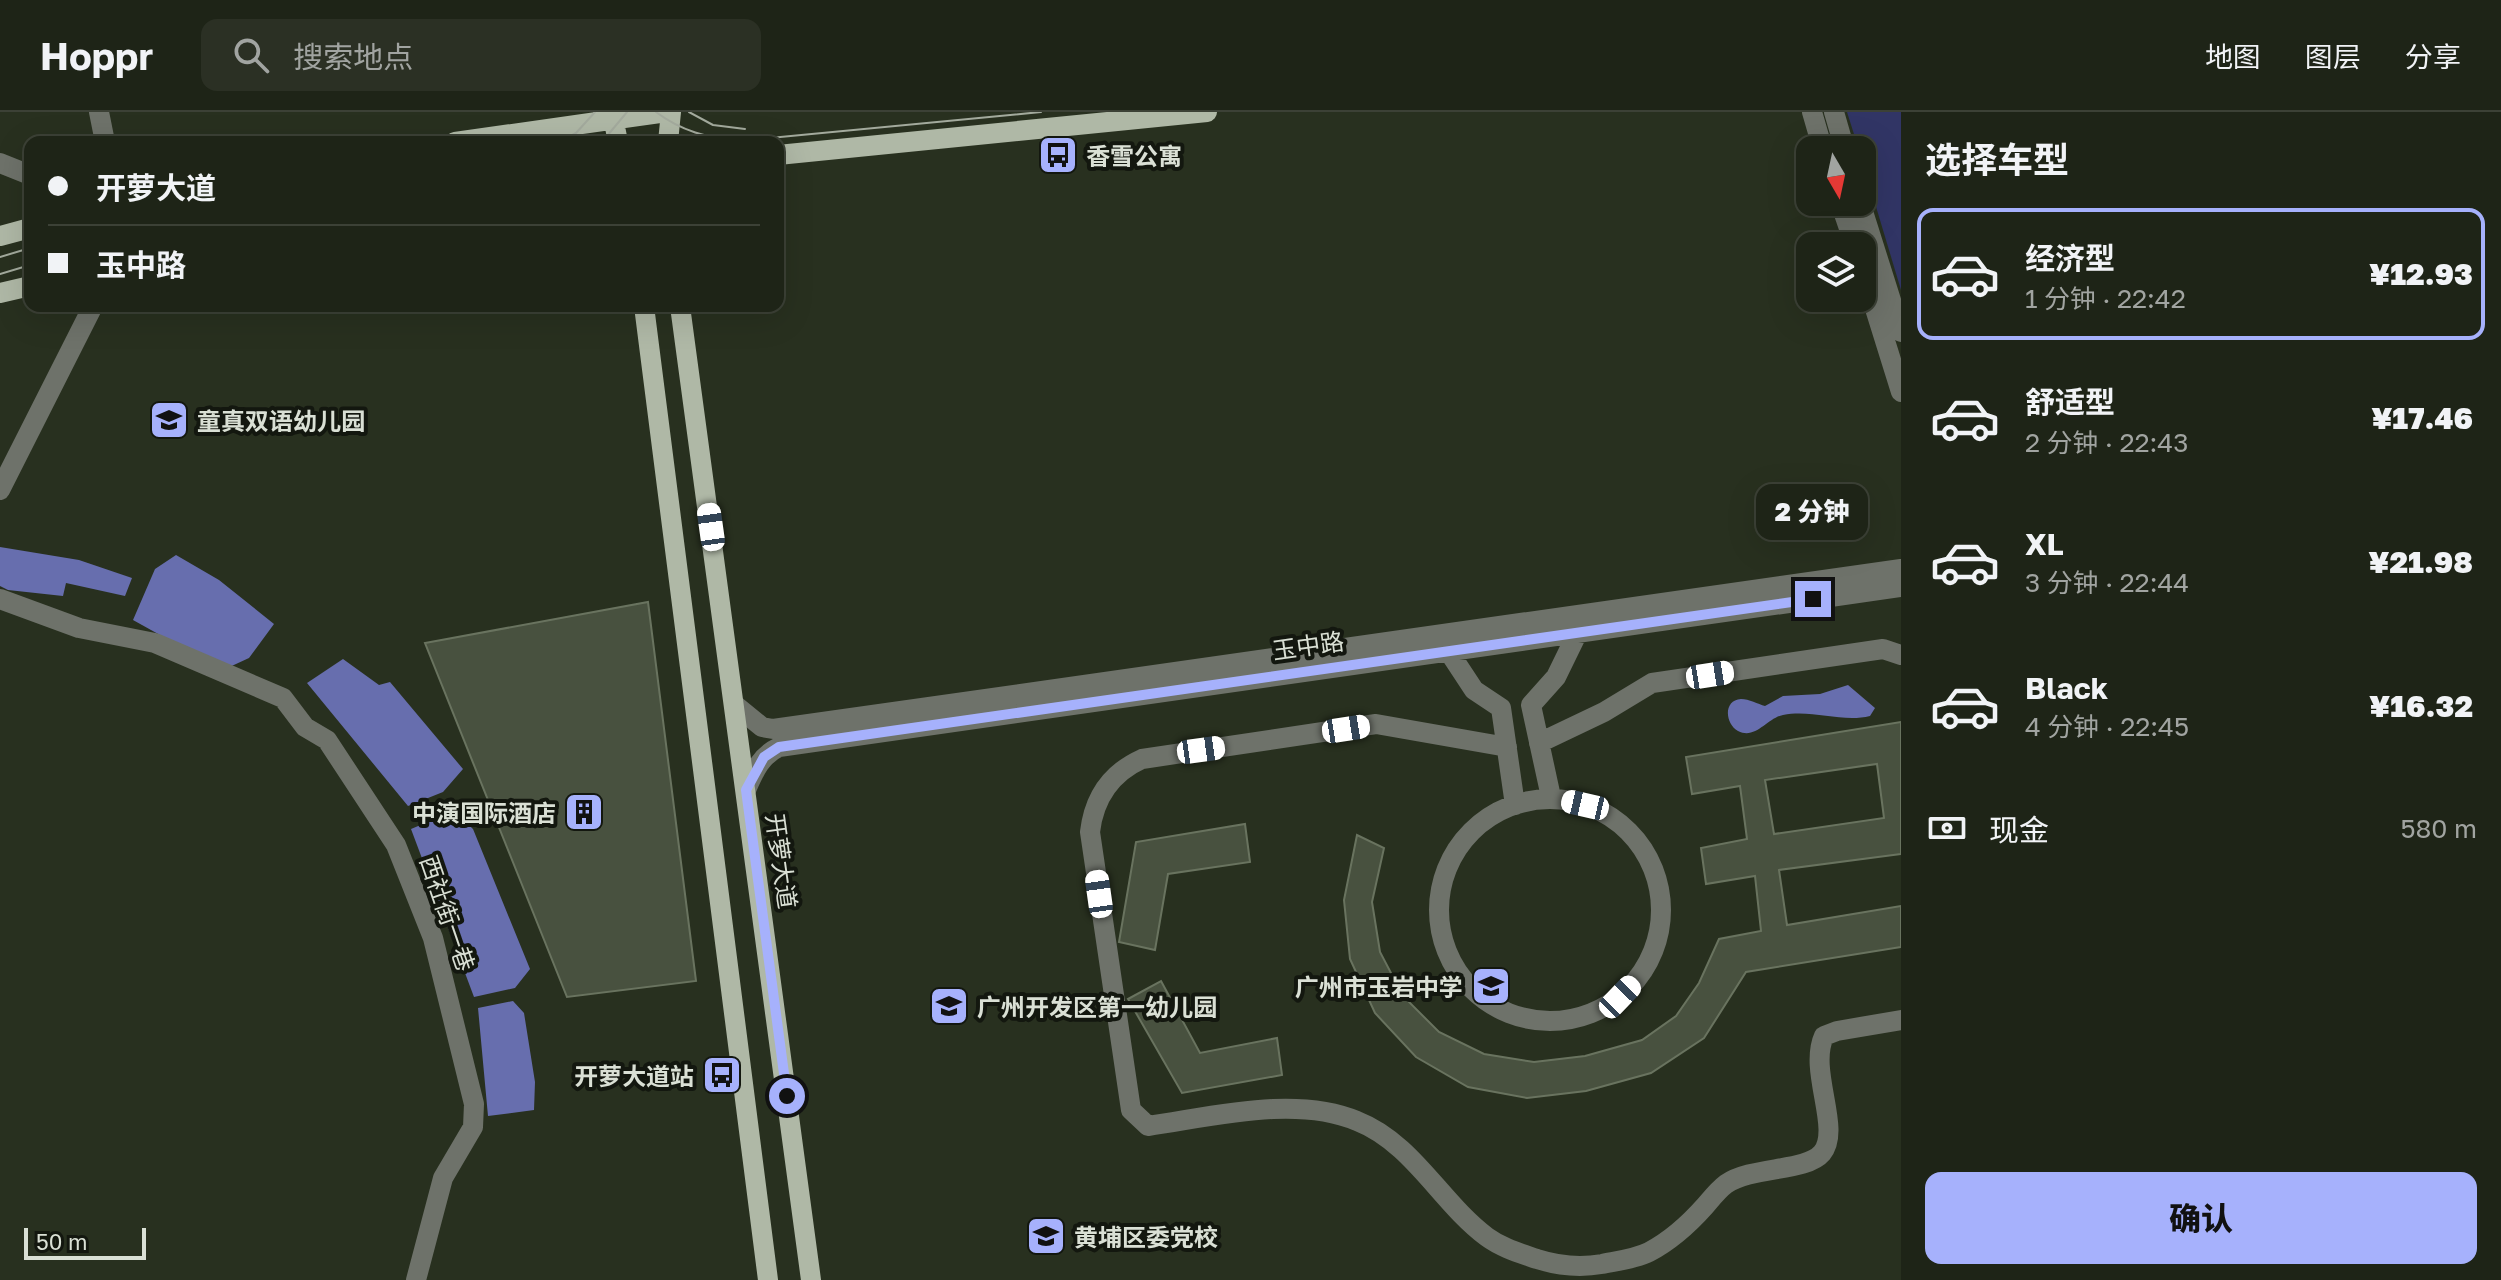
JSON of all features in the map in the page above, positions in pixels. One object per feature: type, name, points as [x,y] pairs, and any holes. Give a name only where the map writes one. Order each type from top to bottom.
[{"type":"main road","points":[[497,135],[550,112]]},
{"type":"main road","points":[[491,136],[613,115],[669,112],[668,136]]},
{"type":"main road","points":[[784,154],[1207,112]]},
{"type":"main road","points":[[613,115],[617,136]]},
{"type":"main road","points":[[784,165],[820,150]]},
{"type":"main road","points":[[0,236],[24,230]]},
{"type":"main road","points":[[0,293],[24,287]]},
{"type":"main road","points":[[645,312],[768,1280]]},
{"type":"main road","name":"开萝大道","points":[[681,312],[811,1280]]},
{"type":"main road","points":[[653,372],[655,352],[662,347],[689,371]]},
{"type":"street","points":[[99,112],[104,136]]},
{"type":"street","points":[[1812,112],[1819,136]]},
{"type":"street","points":[[1834,112],[1841,136]]},
{"type":"street","points":[[0,163],[24,173]]},
{"type":"street","points":[[1864,216],[1901,332]]},
{"type":"street","points":[[0,490],[90,312]]},
{"type":"street","points":[[1876,312],[1901,392]]},
{"type":"street","name":"玉中路","points":[[735,705],[762,727],[773,729],[1901,569]]},
{"type":"street","name":"玉中路","points":[[746,790],[764,757],[779,747],[1901,587]]},
{"type":"street","name":"西社街一巷","points":[[0,599],[79,628],[155,643],[283,698],[305,727],[327,740],[396,845],[433,938],[474,1104],[473,1127],[443,1178],[416,1280]]},
{"type":"street","points":[[1551,797],[1531,705],[1556,677],[1577,634]]},
{"type":"street","points":[[1539,743],[1604,712],[1652,683],[1883,649],[1901,655]]},
{"type":"street","points":[[1449,652],[1474,690],[1501,708],[1515,805]]},
{"type":"street","points":[[1507,747],[1376,724],[1142,759],[1125,767],[1092,810],[1090,832],[1131,1110],[1148,1126],[1283,1108],[1328,1113],[1358,1121],[1398,1146],[1487,1236],[1513,1251],[1549,1263],[1582,1268],[1647,1253],[1679,1232],[1723,1186],[1745,1174],[1810,1162],[1823,1152],[1829,1134],[1818,1049],[1824,1036],[1901,1020]]},
{"type":"street","points":[[1551,797],[1585,805],[1612,818],[1634,838],[1651,862],[1660,891],[1661,920],[1655,950],[1640,976],[1620,997],[1594,1013],[1565,1020],[1535,1020],[1506,1013],[1481,998],[1460,976],[1446,950],[1439,921],[1440,891],[1449,863],[1466,838],[1488,818],[1515,805],[1551,797]]},
{"type":"shaded area","points":[[1847,112],[1901,112],[1901,290],[1876,207],[1876,136],[1855,136]]},
{"type":"shaded area","points":[[0,547],[79,560],[132,578],[125,596],[66,583],[63,596],[8,590],[0,586]]},
{"type":"shaded area","points":[[176,555],[219,580],[274,624],[249,658],[223,670],[133,620],[155,569]]},
{"type":"shaded area","points":[[343,659],[379,685],[390,682],[463,769],[443,792],[408,806],[307,683]]},
{"type":"shaded area","points":[[1848,685],[1875,708],[1870,716],[1783,715],[1750,733],[1738,731],[1728,718],[1729,708],[1735,700],[1744,699],[1765,706],[1783,696],[1820,694]]},
{"type":"shaded area","points":[[454,811],[473,829],[530,969],[515,988],[474,997],[411,829]]},
{"type":"shaded area","points":[[513,1001],[524,1013],[535,1082],[534,1110],[488,1116],[478,1008]]},
{"type":"building","name":"中演国际酒店","points":[[648,602],[696,981],[567,997],[425,643]]},
{"type":"building","points":[[1901,722],[1901,854],[1779,870],[1787,925],[1901,906],[1901,947],[1746,972],[1704,1038],[1651,1073],[1586,1091],[1527,1098],[1468,1087],[1416,1057],[1375,1013],[1350,959],[1344,900],[1357,835],[1384,848],[1372,902],[1380,952],[1403,996],[1439,1032],[1484,1054],[1534,1062],[1585,1056],[1642,1040],[1676,1016],[1699,983],[1719,939],[1761,931],[1755,876],[1706,884],[1701,848],[1747,839],[1740,786],[1692,794],[1686,757]],"holes":[[[1877,764],[1884,818],[1774,834],[1765,780]]]},
{"type":"building","points":[[1245,824],[1250,862],[1168,874],[1155,950],[1119,942],[1136,842]]},
{"type":"building","points":[[1161,981],[1200,1053],[1277,1038],[1282,1075],[1182,1093],[1128,999]]},
{"type":"tram line","points":[[570,136],[595,112]]},
{"type":"tram line","points":[[607,136],[627,112]]},
{"type":"tram line","points":[[656,112],[675,124],[709,136]]},
{"type":"tram line","points":[[689,112],[713,125],[745,129]]},
{"type":"tram line","points":[[784,137],[1041,112]]},
{"type":"tram line","points":[[0,257],[24,250]]},
{"type":"tram line","points":[[0,274],[24,267]]},
{"type":"place","name":"香雪公寓","points":[[1058,155]]},
{"type":"place","name":"童真双语幼儿园","points":[[169,420]]},
{"type":"place","name":"中演国际酒店","points":[[584,812]]},
{"type":"place","name":"广州市玉岩中学","points":[[1491,986]]},
{"type":"place","name":"广州开发区第一幼儿园","points":[[949,1006]]},
{"type":"place","name":"开萝大道站","points":[[722,1075]]},
{"type":"place","name":"黄埔区委党校","points":[[1046,1236]]},
{"type":"route","points":[[787,1096],[746,790],[757,766],[779,747],[1813,599]]}]
